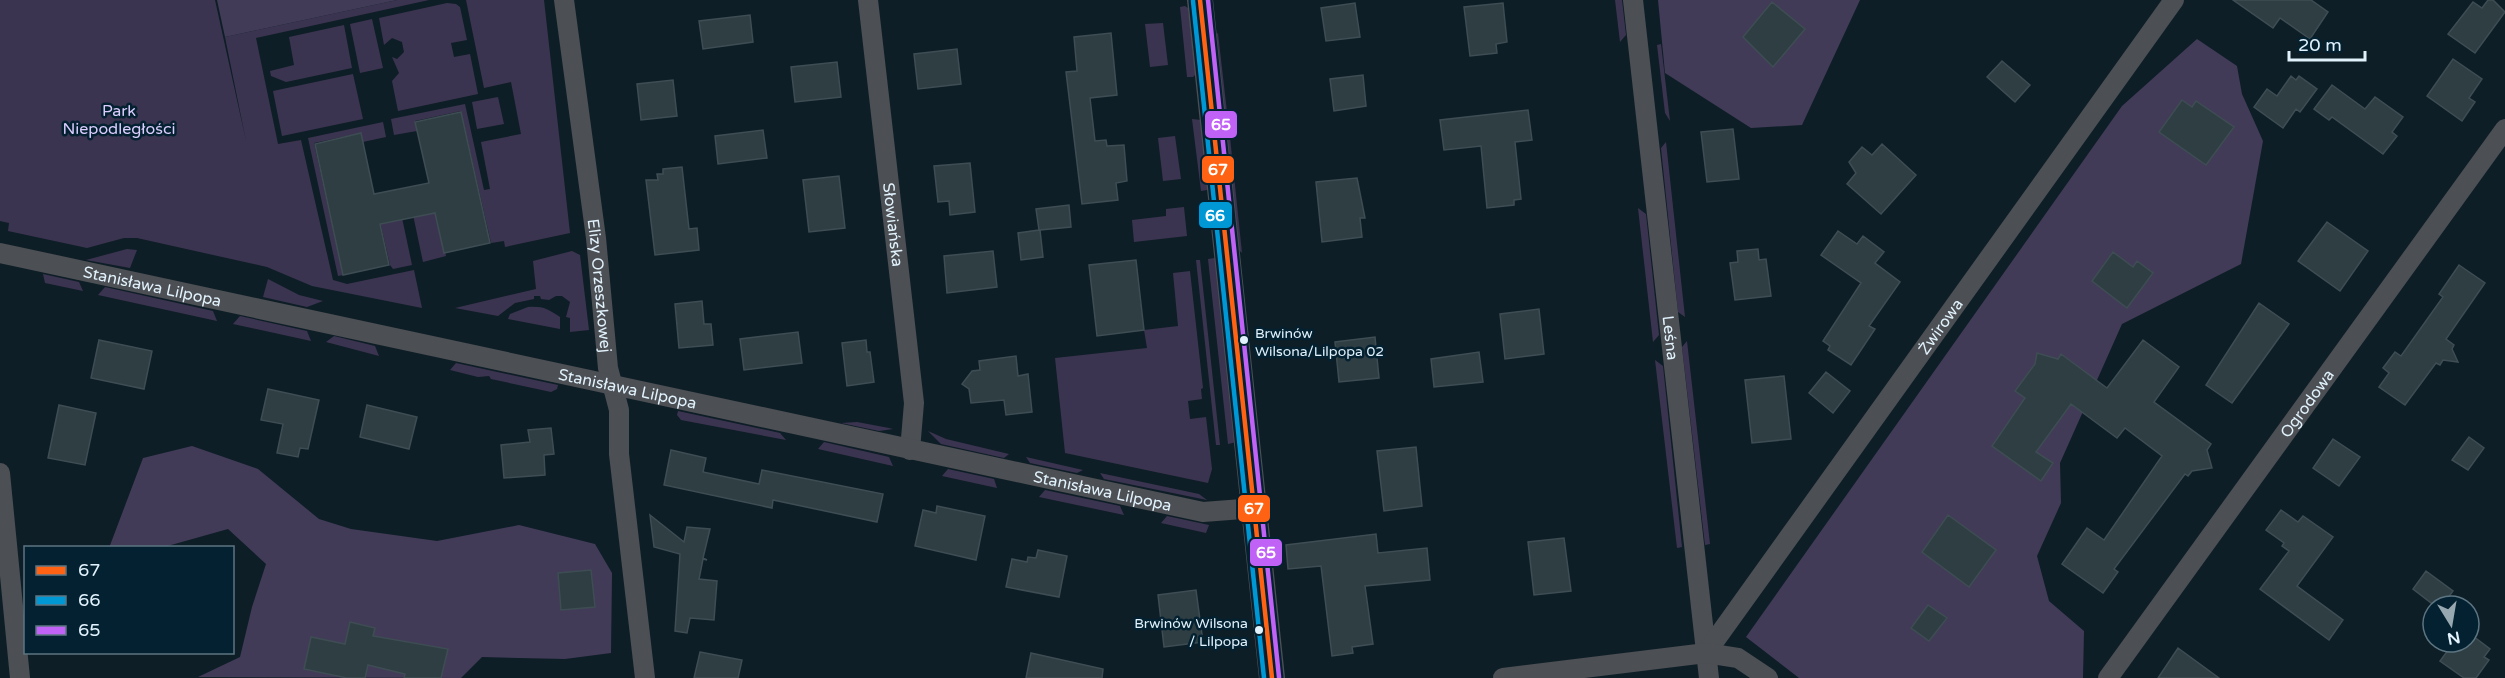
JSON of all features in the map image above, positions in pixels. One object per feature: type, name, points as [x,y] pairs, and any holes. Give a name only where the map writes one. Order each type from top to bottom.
[{"type":"street","name":"Elizy Orzeszkowej","points":[[564,0],[596,238],[612,385],[619,410],[620,454],[645,678]]},
{"type":"street","name":"Słowiańska","points":[[868,0],[914,403],[910,450]]},
{"type":"street","points":[[1200,0],[1256,508],[1272,678]]},
{"type":"street","name":"Leśna","points":[[1633,0],[1709,678]]},
{"type":"street","name":"Żwirowa","points":[[1706,653],[2175,0]]},
{"type":"street","name":"Ogrodowa","points":[[2108,678],[2505,129]]},
{"type":"street","name":"Stanisława Lilpopa","points":[[0,253],[1203,512],[1256,508]]},
{"type":"street","points":[[0,473],[20,678]]},
{"type":"street","points":[[1503,678],[1706,653],[1738,658],[1768,678]]},
{"type":"green space","name":"Park Niepodległości","points":[[0,0],[215,0],[246,141],[225,37],[397,0],[429,0],[256,38],[278,144],[301,140],[333,280],[347,284],[414,270],[422,308],[312,286],[267,267],[137,238],[124,238],[87,248],[8,231],[9,223],[0,221]]},
{"type":"green space","points":[[466,0],[544,0],[570,233],[505,247],[504,241],[491,243],[461,111],[415,121],[417,131],[394,135],[391,119],[465,104],[484,190],[490,189],[481,142],[521,134],[511,82],[484,88]]},
{"type":"green space","points":[[1615,0],[1622,0],[1626,35],[1620,42]]},
{"type":"green space","points":[[447,3],[460,7],[467,40],[451,43],[454,57],[470,54],[478,94],[398,111],[392,81],[399,73],[392,57],[397,59],[404,52],[402,42],[392,38],[384,45],[379,18]]},
{"type":"green space","points":[[1180,7],[1188,8],[1196,74],[1193,77],[1187,77]]},
{"type":"green space","points":[[372,19],[383,68],[360,73],[350,24]]},
{"type":"green space","points":[[1163,23],[1168,65],[1150,67],[1145,24]]},
{"type":"green space","points":[[344,25],[352,68],[286,82],[271,76],[270,71],[294,65],[289,37]]},
{"type":"green space","points":[[1218,33],[1228,121],[1225,120],[1215,35]]},
{"type":"green space","points":[[1661,44],[1670,121],[1665,113],[1657,45]]},
{"type":"green space","points":[[353,74],[363,119],[282,136],[273,91]]},
{"type":"green space","points":[[498,97],[504,124],[477,129],[472,102]]},
{"type":"green space","points":[[1192,119],[1201,120],[1209,187],[1207,190],[1201,191]]},
{"type":"green space","points":[[383,122],[386,137],[363,142],[361,133],[314,143],[343,275],[338,276],[308,138]]},
{"type":"green space","points":[[1175,136],[1181,179],[1163,181],[1158,138]]},
{"type":"green space","points":[[1230,137],[1242,253],[1239,250],[1227,139]]},
{"type":"green space","points":[[1666,142],[1685,317],[1678,312],[1661,148]]},
{"type":"green space","points":[[433,205],[446,256],[423,262],[412,210]]},
{"type":"green space","points":[[1184,207],[1187,236],[1134,242],[1132,220],[1166,216],[1166,209]]},
{"type":"green space","points":[[1638,208],[1646,214],[1659,335],[1653,342]]},
{"type":"green space","points":[[401,213],[412,265],[393,269],[390,265],[379,217]]},
{"type":"green space","points":[[127,249],[137,250],[130,268],[86,260]]},
{"type":"green space","points":[[572,251],[580,255],[589,330],[570,332],[570,318],[566,317],[570,302],[562,296],[549,300],[534,296],[534,299],[515,303],[498,316],[455,308],[536,289],[533,261]]},
{"type":"green space","points":[[1215,258],[1237,442],[1228,444],[1208,259]]},
{"type":"green space","points":[[1196,260],[1200,260],[1220,445],[1216,445]]},
{"type":"green space","points":[[1190,271],[1203,388],[1201,389],[1202,399],[1188,401],[1190,419],[1206,417],[1212,469],[1208,483],[1065,453],[1055,358],[1147,348],[1144,330],[1178,326],[1173,273]]},
{"type":"green space","points":[[43,274],[79,282],[83,291],[45,283]]},
{"type":"green space","points":[[268,279],[299,295],[323,301],[307,307],[263,297]]},
{"type":"green space","points":[[105,287],[213,311],[217,321],[98,295]]},
{"type":"green space","points":[[528,307],[545,309],[560,317],[560,329],[508,319],[510,314]]},
{"type":"green space","points":[[240,316],[307,331],[311,341],[233,324]]},
{"type":"green space","points":[[334,336],[375,346],[379,356],[326,342]]},
{"type":"green space","points":[[1687,341],[1710,544],[1705,545],[1682,347]]},
{"type":"green space","points":[[1655,360],[1663,366],[1682,547],[1677,548]]},
{"type":"green space","points":[[456,363],[558,385],[557,389],[551,392],[491,379],[489,376],[478,377],[450,370]]},
{"type":"green space","points":[[678,411],[780,433],[786,440],[681,420],[677,415]]},
{"type":"green space","points":[[857,422],[893,429],[879,431],[841,423]]},
{"type":"green space","points":[[928,431],[946,439],[1009,454],[1004,458],[941,444]]},
{"type":"green space","points":[[824,442],[889,457],[893,466],[818,449]]},
{"type":"green space","points":[[1026,457],[1083,470],[1077,473],[1030,463]]},
{"type":"green space","points":[[948,469],[994,479],[997,488],[942,476]]},
{"type":"green space","points":[[1100,473],[1199,494],[1207,500],[1104,479]]},
{"type":"green space","points":[[1045,490],[1120,506],[1124,515],[1039,497]]},
{"type":"green space","points":[[1167,516],[1209,525],[1206,533],[1161,523]]},
{"type":"shaded area","points":[[217,0],[397,0],[225,37]]},
{"type":"shaded area","points":[[1658,0],[1860,0],[1802,125],[1751,128],[1665,73]]},
{"type":"shaded area","points":[[2197,39],[2237,66],[2242,94],[2263,141],[2241,264],[2122,324],[2060,463],[2061,503],[2037,556],[2049,601],[2084,631],[2083,678],[1799,678],[1746,637],[2122,106]]},
{"type":"shaded area","points":[[192,446],[258,469],[319,519],[351,529],[437,541],[519,525],[595,544],[612,573],[611,653],[565,659],[482,657],[461,678],[198,677],[240,657],[252,607],[266,564],[228,529],[168,546],[110,546],[143,458]]},
{"type":"building","points":[[2233,0],[2311,0],[2328,12],[2310,39],[2280,18],[2273,28]]},
{"type":"building","points":[[2488,0],[2493,0],[2505,12],[2475,53],[2448,34],[2473,2],[2482,8]]},
{"type":"building","points":[[1772,2],[1805,29],[1773,67],[1743,37]]},
{"type":"building","points":[[1355,3],[1360,37],[1326,41],[1321,8]]},
{"type":"building","points":[[1503,3],[1507,42],[1496,44],[1497,53],[1470,56],[1464,7]]},
{"type":"building","points":[[750,15],[753,42],[703,49],[699,21]]},
{"type":"building","points":[[1111,33],[1117,95],[1090,98],[1095,141],[1106,140],[1107,146],[1124,145],[1127,181],[1116,183],[1118,200],[1082,204],[1066,72],[1077,71],[1074,37]]},
{"type":"building","points":[[957,49],[961,84],[918,89],[914,54]]},
{"type":"building","points":[[2453,59],[2482,79],[2469,98],[2475,102],[2462,121],[2427,96]]},
{"type":"building","points":[[2002,61],[2030,85],[2015,102],[1987,77]]},
{"type":"building","points":[[837,62],[841,97],[795,102],[791,67]]},
{"type":"building","points":[[1363,75],[1366,106],[1334,111],[1330,79]]},
{"type":"building","points":[[2291,76],[2296,80],[2299,76],[2317,89],[2300,112],[2296,109],[2283,128],[2254,107],[2267,89],[2277,96]]},
{"type":"building","points":[[673,80],[677,116],[641,120],[637,84]]},
{"type":"building","points":[[2332,85],[2365,109],[2375,97],[2403,117],[2392,132],[2397,136],[2383,154],[2332,117],[2329,120],[2314,109]]},
{"type":"building","points":[[2182,100],[2192,107],[2196,101],[2234,127],[2206,165],[2159,132]]},
{"type":"building","points":[[1528,110],[1532,140],[1515,142],[1521,199],[1514,200],[1514,205],[1487,208],[1481,146],[1444,150],[1440,120]]},
{"type":"building","points":[[461,112],[490,243],[444,253],[435,213],[380,224],[389,265],[343,275],[315,144],[361,133],[374,194],[429,183],[415,122]]},
{"type":"building","points":[[1733,129],[1739,179],[1707,182],[1701,132]]},
{"type":"building","points":[[763,130],[767,158],[718,164],[715,136]]},
{"type":"building","points":[[1882,144],[1916,175],[1881,214],[1847,184],[1856,173],[1849,162],[1862,147],[1872,155]]},
{"type":"building","points":[[970,163],[975,212],[950,215],[949,201],[938,202],[934,166]]},
{"type":"building","points":[[682,167],[689,229],[697,228],[699,250],[655,255],[646,180],[658,180],[657,174],[663,174],[663,169]]},
{"type":"building","points":[[839,176],[845,228],[809,232],[803,180]]},
{"type":"building","points":[[1357,178],[1365,218],[1360,218],[1362,237],[1322,242],[1316,182]]},
{"type":"building","points":[[1069,205],[1071,227],[1040,230],[1043,257],[1021,260],[1018,233],[1039,230],[1036,209]]},
{"type":"building","points":[[2327,222],[2368,251],[2340,291],[2298,261]]},
{"type":"building","points":[[1838,231],[1857,244],[1863,236],[1884,252],[1875,263],[1900,282],[1869,326],[1875,329],[1851,365],[1828,350],[1830,346],[1823,341],[1861,283],[1821,255]]},
{"type":"building","points":[[1758,249],[1759,260],[1766,259],[1771,296],[1735,300],[1730,263],[1738,262],[1737,251]]},
{"type":"building","points":[[993,251],[997,287],[947,293],[944,256]]},
{"type":"building","points":[[2113,252],[2133,267],[2137,261],[2153,273],[2127,308],[2092,281]]},
{"type":"building","points":[[1136,260],[1144,330],[1097,336],[1089,265]]},
{"type":"building","points":[[2459,265],[2485,283],[2446,339],[2454,345],[2452,349],[2458,362],[2443,360],[2440,365],[2436,363],[2405,405],[2379,387],[2389,373],[2383,368],[2395,352],[2401,356],[2443,297],[2439,294]]},
{"type":"building","points":[[702,301],[704,324],[711,324],[713,345],[679,348],[675,304]]},
{"type":"building","points":[[2259,303],[2289,324],[2232,403],[2206,385]]},
{"type":"building","points":[[1539,309],[1544,354],[1505,359],[1500,314]]},
{"type":"building","points":[[798,332],[802,363],[744,370],[740,339]]},
{"type":"building","points":[[1375,337],[1379,378],[1339,382],[1335,342]]},
{"type":"building","points":[[99,340],[152,351],[144,389],[91,378]]},
{"type":"building","points":[[866,340],[874,382],[847,386],[842,343]]},
{"type":"building","points":[[2143,340],[2179,367],[2154,402],[2211,444],[2207,450],[2212,468],[2192,471],[2188,476],[2185,474],[2114,569],[2118,572],[2103,593],[2062,564],[2087,528],[2104,540],[2162,456],[2125,428],[2117,438],[2071,404],[2036,452],[2053,463],[2041,481],[1992,446],[2025,398],[2015,391],[2035,364],[2037,353],[2058,359],[2061,354],[2107,388]]},
{"type":"building","points":[[1479,352],[1483,382],[1434,387],[1431,359]]},
{"type":"building","points":[[1016,356],[1018,376],[1028,374],[1032,412],[1006,415],[1004,400],[971,403],[969,389],[962,384],[972,371],[980,370],[979,361]]},
{"type":"building","points":[[1826,372],[1850,391],[1833,413],[1809,393]]},
{"type":"building","points":[[1784,376],[1791,439],[1752,443],[1745,380]]},
{"type":"building","points":[[268,389],[319,400],[308,449],[300,448],[298,457],[277,453],[283,424],[261,420]]},
{"type":"building","points":[[59,405],[96,413],[85,465],[48,458]]},
{"type":"building","points":[[367,405],[417,417],[409,449],[360,437]]},
{"type":"building","points":[[551,428],[554,454],[544,455],[545,475],[504,478],[501,445],[530,442],[528,430]]},
{"type":"building","points":[[2469,437],[2484,448],[2468,470],[2452,460]]},
{"type":"building","points":[[2333,439],[2360,457],[2339,486],[2313,468]]},
{"type":"building","points":[[1416,447],[1422,506],[1384,511],[1377,451]]},
{"type":"building","points":[[671,450],[706,458],[703,472],[759,484],[762,470],[883,494],[877,522],[773,500],[772,508],[664,485]]},
{"type":"building","points":[[937,506],[985,516],[976,560],[915,546],[923,510],[936,513]]},
{"type":"building","points":[[2281,510],[2298,522],[2303,516],[2333,537],[2297,586],[2343,620],[2329,640],[2260,589],[2289,551],[2282,546],[2284,543],[2266,530]]},
{"type":"building","points":[[650,515],[684,542],[687,527],[710,529],[703,558],[707,560],[703,559],[699,579],[717,581],[714,620],[690,618],[687,633],[675,631],[680,554],[654,547]]},
{"type":"building","points":[[1948,515],[1996,550],[1969,587],[1922,552]]},
{"type":"building","points":[[1376,534],[1378,553],[1427,548],[1430,580],[1365,586],[1373,644],[1352,647],[1353,653],[1332,656],[1321,566],[1288,569],[1286,545]]},
{"type":"building","points":[[1564,538],[1571,591],[1534,595],[1528,542]]},
{"type":"building","points":[[1038,550],[1067,556],[1059,597],[1006,587],[1012,559],[1027,562],[1028,557],[1036,558]]},
{"type":"building","points":[[591,570],[595,607],[561,610],[558,573]]},
{"type":"building","points":[[2426,571],[2453,591],[2451,594],[2421,595],[2413,589]]},
{"type":"building","points":[[1196,590],[1203,642],[1164,647],[1158,595]]},
{"type":"building","points":[[1928,605],[1947,618],[1929,641],[1911,628]]},
{"type":"building","points":[[350,622],[375,628],[373,636],[448,649],[441,678],[404,678],[405,674],[368,665],[365,678],[347,678],[304,669],[311,637],[345,644]]},
{"type":"building","points":[[2481,642],[2490,649],[2484,657],[2489,660],[2476,678],[2464,678],[2440,661],[2445,654],[2481,654]]},
{"type":"building","points":[[2178,648],[2219,678],[2158,678]]},
{"type":"building","points":[[700,652],[742,660],[738,678],[694,678]]},
{"type":"building","points":[[1031,653],[1103,669],[1102,678],[1026,678]]},
{"type":"transit line","name":"67","points":[[1200,0],[1272,678]]},
{"type":"transit line","name":"65","points":[[1208,0],[1279,677]]},
{"type":"transit line","name":"66","points":[[1193,1],[1264,678]]},
{"type":"place","name":"Brwinów Wilsona/Lilpopa 02","points":[[1244,340]]},
{"type":"place","name":"Brwinów Wilsona / Lilpopa","points":[[1259,630]]}]
